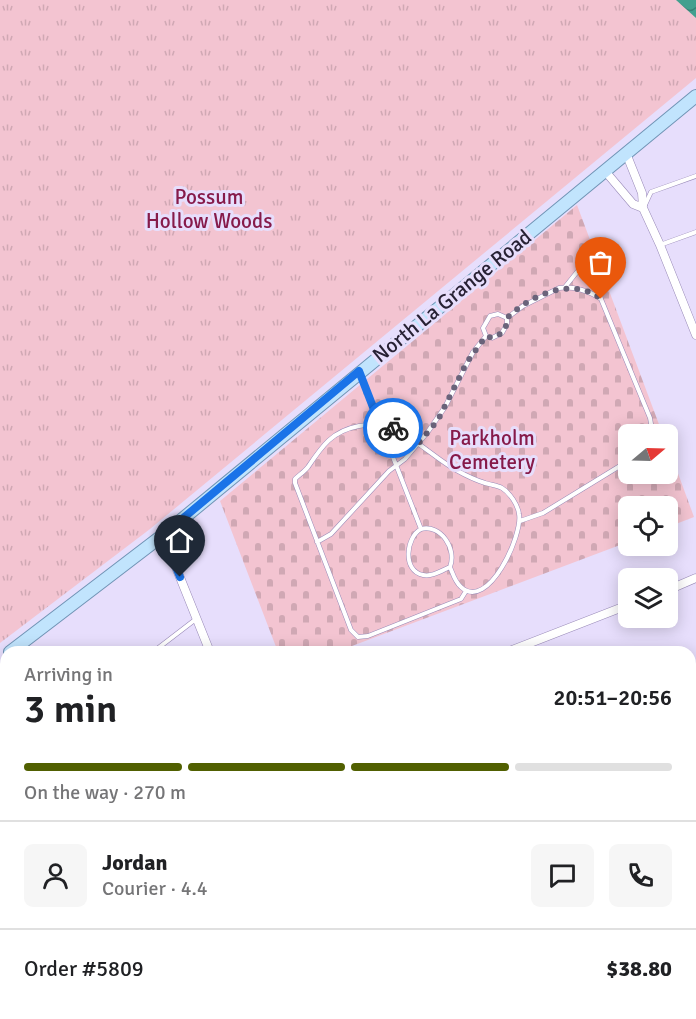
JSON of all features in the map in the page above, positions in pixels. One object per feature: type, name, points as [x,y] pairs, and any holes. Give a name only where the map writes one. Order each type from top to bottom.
[{"type":"main road","name":"North La Grange Road","points":[[18,646],[163,535],[359,371],[696,96]]},
{"type":"street","points":[[626,153],[642,193],[643,208],[692,312],[696,335]]},
{"type":"street","points":[[604,171],[633,204],[643,208]]},
{"type":"street","points":[[163,535],[207,646]]},
{"type":"street","points":[[678,586],[696,578]]},
{"type":"street","points":[[523,646],[618,610]]},
{"type":"lane","points":[[643,208],[651,192],[696,176]]},
{"type":"lane","points":[[660,245],[696,232]]},
{"type":"lane","points":[[486,336],[492,338],[502,333],[507,324],[507,318],[513,312],[565,287],[577,272],[587,270],[593,277],[651,424]]},
{"type":"lane","points":[[565,287],[590,293],[601,299]]},
{"type":"lane","points":[[486,336],[483,328],[490,316],[498,314],[507,318]]},
{"type":"lane","points":[[317,542],[331,534],[376,484],[418,444],[438,420],[467,362],[486,336]]},
{"type":"lane","points":[[359,371],[421,528]]},
{"type":"lane","points":[[450,567],[421,575],[413,568],[408,553],[413,535],[421,528],[436,530],[451,550],[450,567],[457,583],[466,591],[478,591],[491,582],[507,560],[520,521],[519,511],[504,489],[455,470],[401,432],[380,425],[356,426],[336,435],[319,448],[295,480],[295,486],[351,630],[358,637],[368,636],[461,599],[466,591]]},
{"type":"lane","points":[[520,521],[543,513],[618,467]]},
{"type":"lane","points":[[161,646],[196,619]]},
{"type":"green space","name":"Possum Hollow Woods","points":[[0,0],[696,0],[696,78],[150,529],[0,643]]},
{"type":"green space","name":"Parkholm Cemetery","points":[[577,205],[659,424],[618,424],[618,484],[678,484],[678,473],[694,517],[678,523],[678,496],[618,496],[618,546],[352,646],[276,646],[220,501]]},
{"type":"water","points":[[676,0],[696,0],[696,18]]},
{"type":"way so far","points":[[393,428],[418,444],[438,420],[473,352],[486,336],[492,338],[502,333],[507,324],[507,318],[513,312],[565,287],[590,293],[601,299]]},
{"type":"route","points":[[180,577],[163,535],[359,371],[380,425],[393,428]]}]
